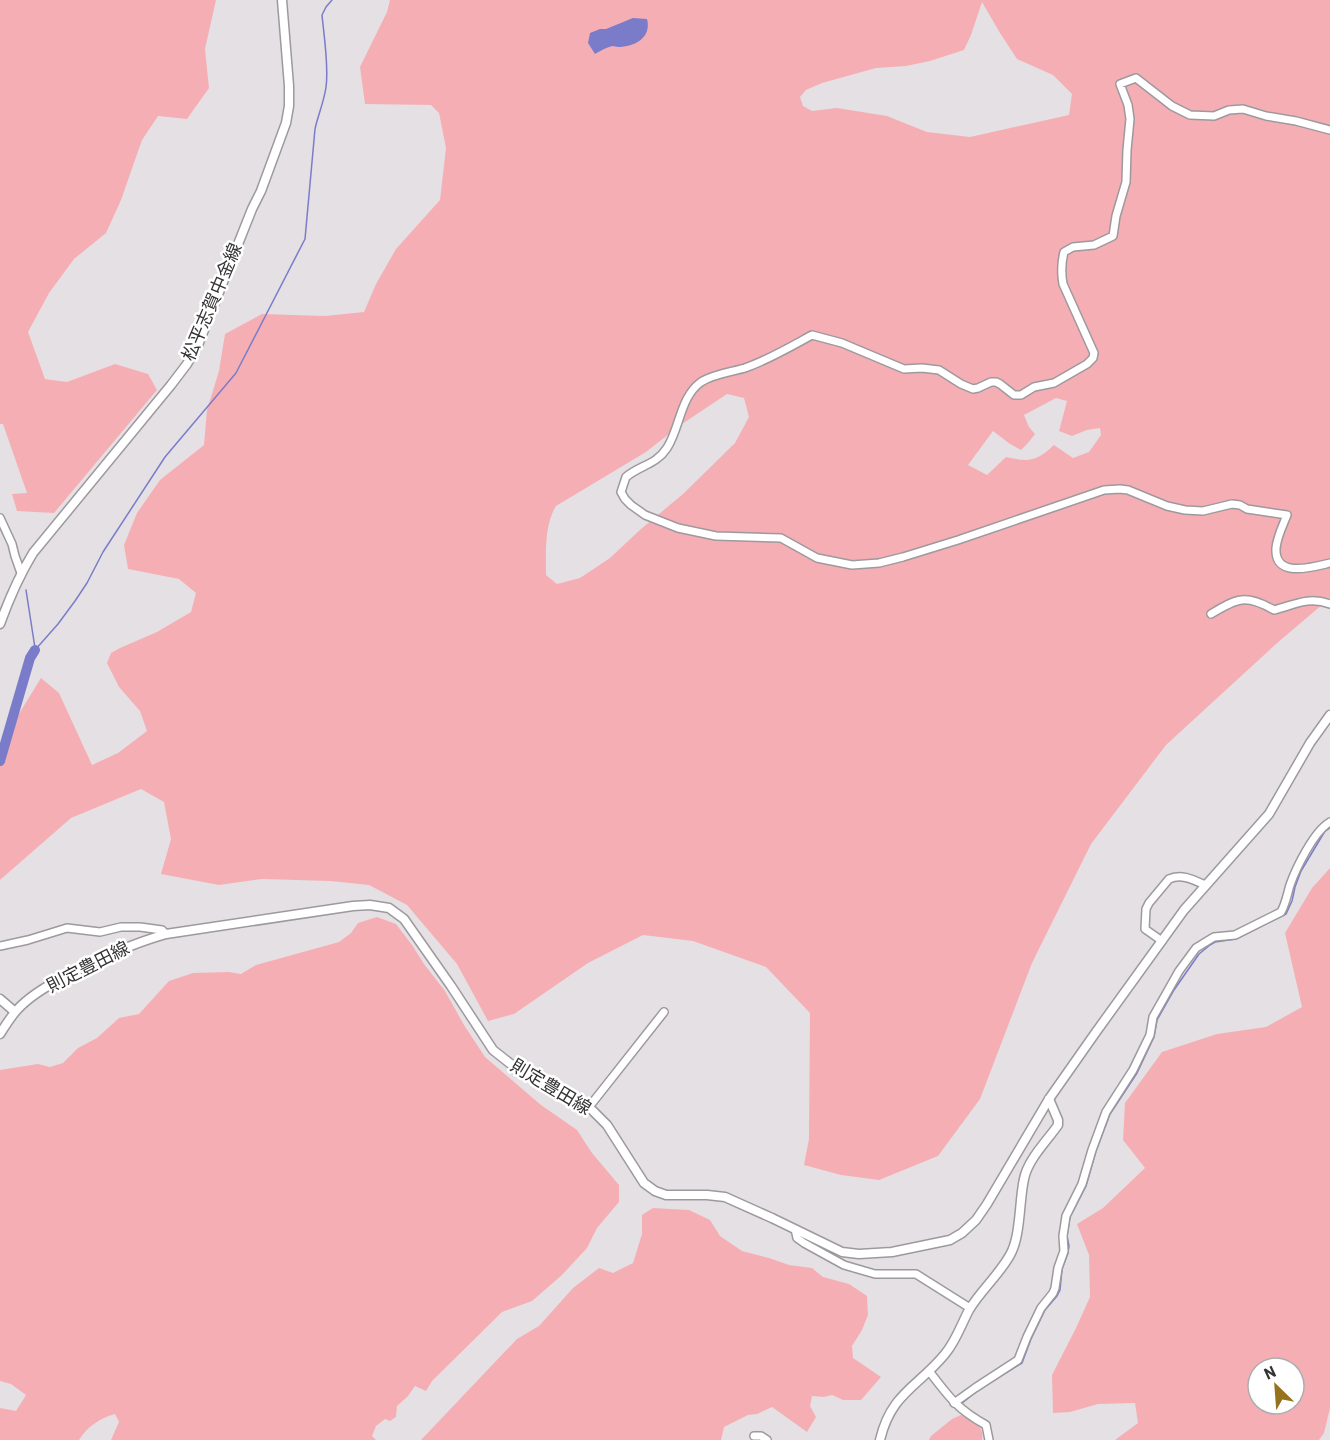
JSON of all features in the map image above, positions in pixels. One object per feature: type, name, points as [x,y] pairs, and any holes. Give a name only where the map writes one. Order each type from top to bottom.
[{"type":"main road","name":"松平志賀中金線","points":[[0,621],[21,573],[33,553],[171,385],[198,345],[252,208],[261,191],[286,123],[289,86],[282,0]]},
{"type":"main road","name":"則定豊田線","points":[[0,1034],[15,1012],[49,985],[126,947],[166,934],[353,906],[370,905],[389,908],[404,919],[493,1050],[512,1065],[589,1107],[607,1125],[644,1183],[655,1191],[666,1195],[725,1197],[842,1252],[859,1254],[892,1252],[950,1240],[976,1220],[1049,1099],[1184,910],[1269,814],[1310,743],[1330,715]]},
{"type":"main road","points":[[0,999],[15,1012]]},
{"type":"main road","points":[[880,1440],[897,1400],[945,1354],[970,1308],[1001,1269],[1016,1243],[1024,1176],[1058,1125],[1059,1120],[1049,1099]]},
{"type":"street","points":[[1330,130],[1243,109],[1229,110],[1214,116],[1190,115],[1164,101],[1136,78],[1120,84],[1128,105],[1130,119],[1126,182],[1113,236],[1094,245],[1074,247],[1064,252],[1061,262],[1064,284],[1094,352],[1093,358],[1087,364],[1054,383],[1034,387],[1021,395],[1014,395],[996,382],[973,389],[939,370],[904,369],[842,343],[812,335],[747,367],[719,374],[701,382],[692,391],[673,437],[660,457],[626,477],[621,492],[630,505],[645,515],[678,528],[716,536],[781,538],[817,558],[852,565],[879,563],[903,557],[1104,490],[1120,489],[1185,510],[1203,511],[1236,504],[1247,509],[1287,516],[1276,549],[1278,560],[1288,568],[1298,569],[1330,563]]},
{"type":"street","points":[[0,518],[12,544],[21,573]]},
{"type":"street","points":[[1211,614],[1230,603],[1246,600],[1259,602],[1274,610],[1320,600],[1330,604]]},
{"type":"street","points":[[954,1403],[1018,1360],[1041,1308],[1053,1293],[1064,1251],[1064,1222],[1082,1184],[1106,1112],[1133,1071],[1150,1035],[1153,1017],[1179,971],[1196,948],[1214,937],[1235,935],[1281,912],[1295,872],[1322,828],[1330,822]]},
{"type":"street","points":[[1162,942],[1145,929],[1146,909],[1149,903],[1173,876],[1182,876],[1205,885]]},
{"type":"street","points":[[0,946],[67,928],[100,932],[121,927],[140,927],[162,930],[166,934]]},
{"type":"street","points":[[589,1107],[664,1012]]},
{"type":"street","points":[[795,1229],[797,1238],[844,1265],[875,1274],[916,1274],[970,1308]]},
{"type":"street","points":[[929,1371],[954,1403],[969,1416],[986,1425],[989,1440]]},
{"type":"street","points":[[754,1436],[761,1436],[767,1440]]},
{"type":"shaded area","points":[[0,0],[216,0],[205,49],[209,88],[187,119],[158,116],[142,140],[121,200],[106,233],[74,259],[49,293],[28,332],[45,379],[67,382],[115,364],[148,374],[157,390],[54,513],[17,511],[12,494],[27,493],[3,424],[0,424]]},
{"type":"shaded area","points":[[390,0],[1330,0],[1330,598],[1166,745],[1091,844],[1032,963],[980,1099],[938,1156],[879,1180],[841,1175],[804,1165],[809,1139],[810,1013],[766,967],[693,941],[643,935],[588,963],[514,1014],[488,1021],[457,964],[407,905],[369,885],[330,881],[262,879],[219,885],[161,874],[171,839],[164,802],[141,789],[71,818],[0,880],[0,765],[17,717],[41,678],[59,693],[92,765],[118,753],[147,731],[140,711],[119,687],[107,663],[111,653],[157,632],[191,612],[196,593],[179,579],[128,569],[124,545],[137,513],[160,480],[204,445],[207,410],[219,371],[225,334],[262,314],[325,316],[364,312],[376,284],[396,249],[440,200],[446,148],[439,113],[431,105],[365,104],[360,67],[387,12]],"holes":[[[982,2],[1017,59],[1053,75],[1072,94],[1069,115],[970,137],[927,132],[887,116],[837,108],[812,111],[803,106],[800,97],[806,90],[822,83],[876,68],[906,66],[930,61],[964,50]],[[727,394],[744,398],[749,417],[735,443],[683,494],[610,558],[580,578],[557,584],[546,575],[549,522],[556,506],[646,452],[679,426]],[[1056,398],[1067,401],[1059,431],[1072,436],[1100,428],[1101,435],[1089,452],[1073,458],[1054,445],[1037,458],[1021,460],[1006,457],[987,475],[968,465],[993,431],[1021,450],[1035,434],[1024,415]]]},
{"type":"shaded area","points":[[1330,868],[1330,1408],[1324,1433],[1319,1440],[1115,1440],[1138,1423],[1135,1403],[1098,1404],[1070,1412],[1053,1413],[1052,1375],[1090,1297],[1089,1255],[1077,1224],[1103,1208],[1145,1168],[1123,1140],[1125,1103],[1162,1052],[1217,1034],[1266,1027],[1302,1007],[1285,933],[1312,888]]},
{"type":"shaded area","points":[[377,917],[396,924],[445,991],[485,1057],[541,1105],[577,1130],[592,1153],[619,1185],[619,1202],[597,1228],[587,1248],[562,1275],[532,1301],[502,1312],[432,1381],[426,1391],[415,1386],[397,1406],[396,1417],[390,1421],[385,1419],[376,1426],[372,1436],[376,1440],[111,1440],[119,1422],[115,1414],[94,1424],[79,1440],[0,1440],[0,1408],[16,1411],[26,1395],[11,1384],[0,1381],[0,1070],[38,1064],[50,1067],[63,1063],[78,1048],[97,1038],[119,1018],[139,1014],[169,981],[193,973],[241,974],[256,965],[339,942],[351,933],[358,923]]},
{"type":"shaded area","points":[[653,1208],[689,1210],[710,1220],[720,1236],[742,1251],[789,1265],[812,1268],[823,1277],[849,1284],[867,1296],[868,1315],[852,1346],[853,1358],[881,1377],[861,1400],[843,1400],[832,1395],[812,1396],[810,1406],[816,1417],[807,1432],[772,1407],[757,1414],[748,1415],[724,1427],[721,1440],[421,1440],[517,1339],[539,1326],[573,1288],[599,1268],[613,1273],[633,1263],[642,1234],[642,1215]]},
{"type":"shaded area","points":[[961,1415],[980,1427],[982,1440],[929,1440],[952,1419]]},
{"type":"water","points":[[633,18],[647,19],[647,31],[640,40],[624,47],[613,46],[595,54],[588,43],[590,33]]},
{"type":"waterway","points":[[35,650],[75,601],[103,552],[165,457],[236,373],[305,239],[315,129],[327,79],[322,15],[332,0]]},
{"type":"waterway","points":[[26,590],[35,648]]},
{"type":"waterway","points":[[0,761],[30,658],[35,650]]},
{"type":"waterway","points":[[961,1404],[977,1391],[1022,1363],[1045,1310],[1057,1296],[1060,1290],[1062,1269],[1068,1253],[1067,1236],[1070,1217],[1086,1186],[1110,1114],[1137,1073],[1154,1037],[1157,1020],[1174,990],[1199,954],[1210,945],[1236,939],[1286,914],[1301,871],[1325,831],[1330,828]]}]
